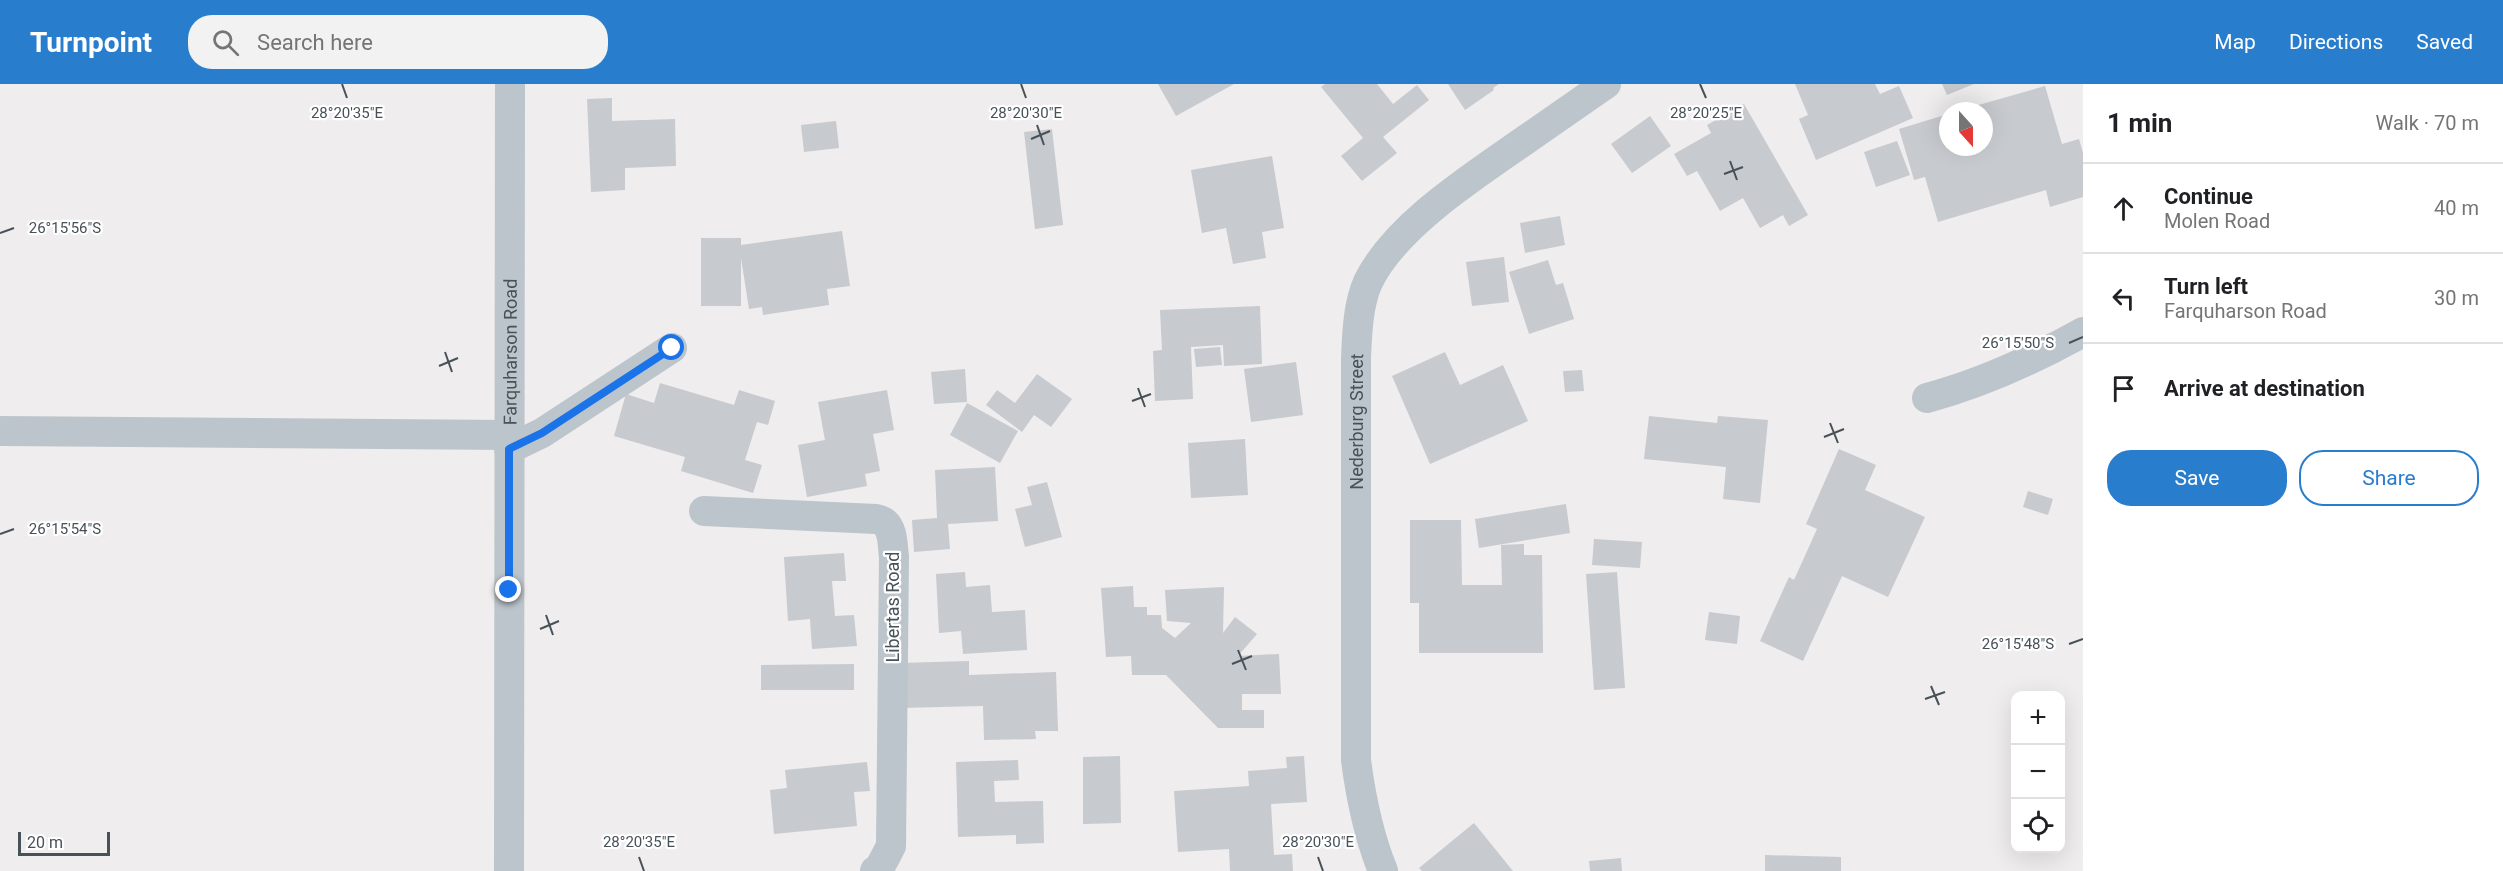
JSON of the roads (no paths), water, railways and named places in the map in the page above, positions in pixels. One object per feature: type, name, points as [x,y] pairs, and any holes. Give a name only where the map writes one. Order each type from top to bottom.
[{"type":"street","name":"Farquharson Road","points":[[509,871],[510,84]]},
{"type":"street","name":"Nederburg Street","points":[[1383,871],[1365,820],[1356,760],[1356,358],[1358,324],[1368,282],[1390,249],[1407,230],[1452,191],[1606,84]]},
{"type":"street","points":[[1927,398],[1956,391],[2009,371],[2083,332]]},
{"type":"street","points":[[0,430],[509,442],[542,433],[672,348]]},
{"type":"street","name":"Libertas Road","points":[[704,511],[876,519],[884,520],[888,525],[894,557],[891,846],[879,869],[875,871]]}]
